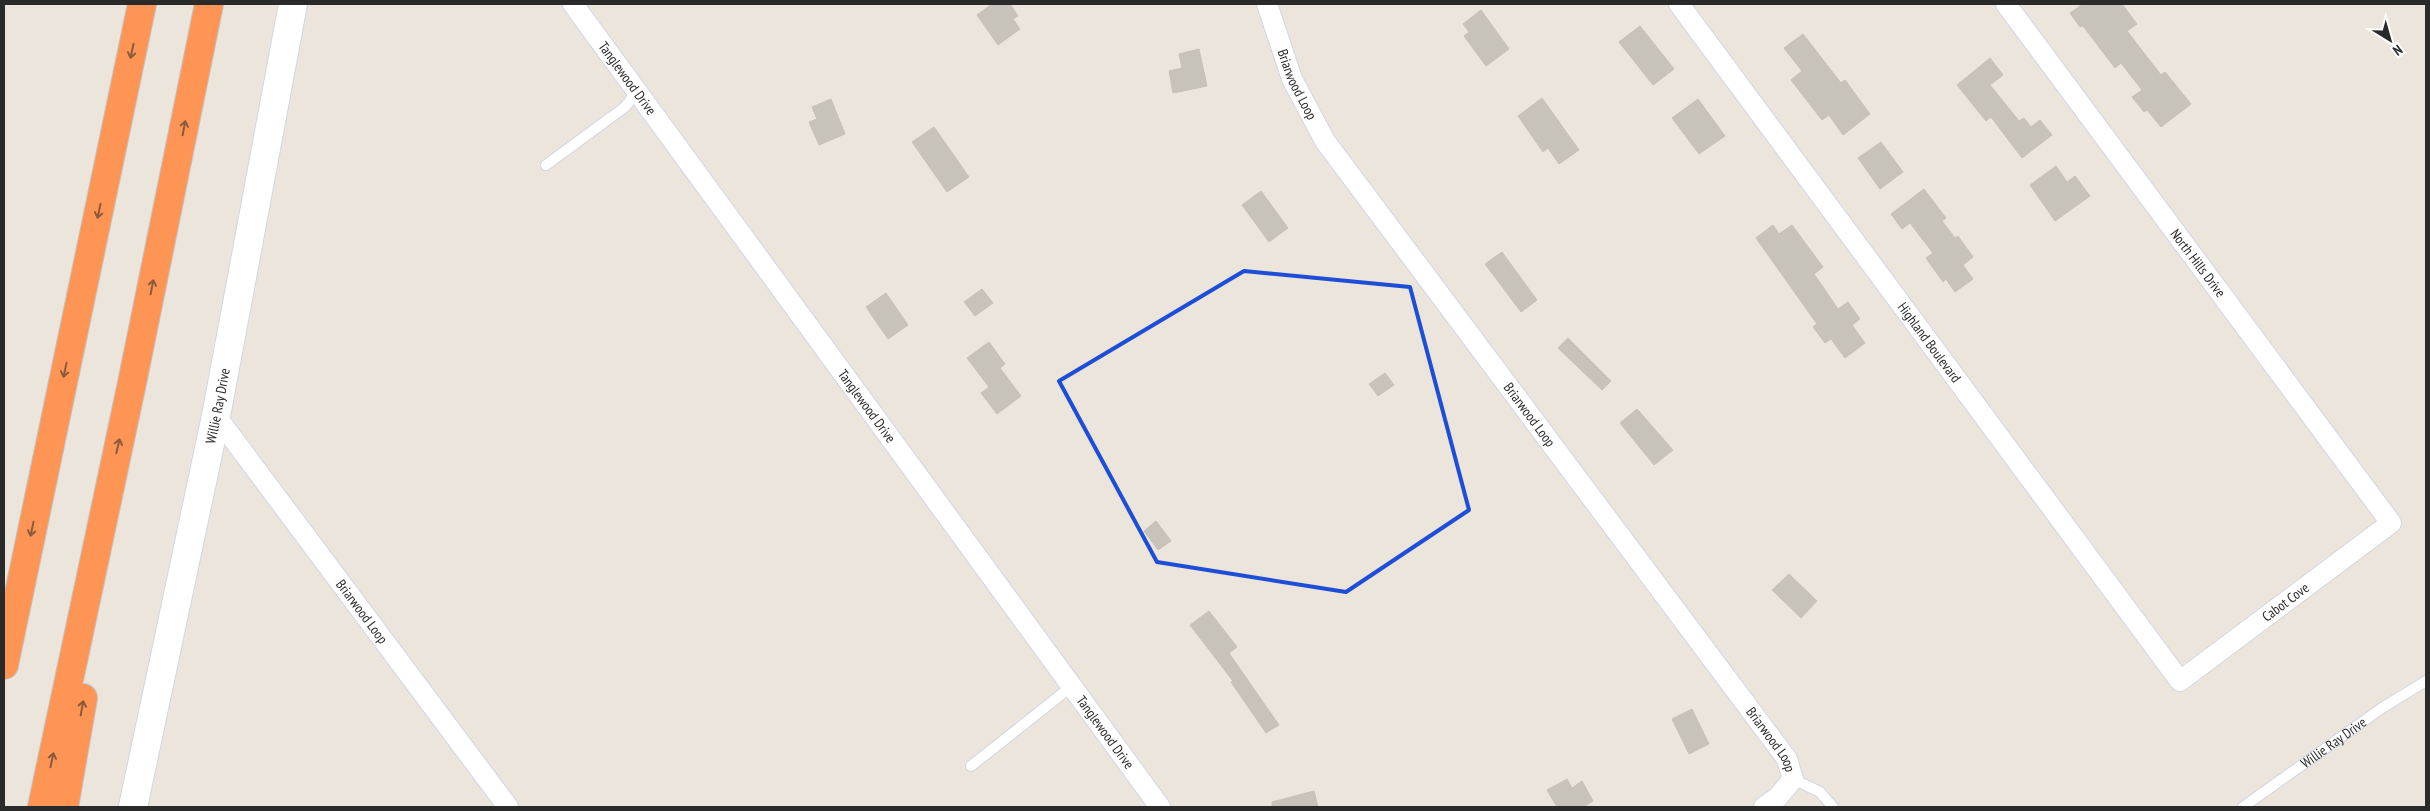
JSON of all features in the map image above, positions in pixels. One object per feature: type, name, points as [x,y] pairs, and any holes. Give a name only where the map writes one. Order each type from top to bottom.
[{"type":"highway","points":[[4,661],[142,4]]},
{"type":"highway","points":[[42,807],[132,383],[209,4]]},
{"type":"highway","points":[[64,807],[113,532],[111,476]]},
{"type":"street","name":"Willie Ray Drive","points":[[133,807],[216,416],[293,4]]},
{"type":"street","name":"Tanglewood Drive","points":[[573,4],[1160,807]]},
{"type":"street","name":"Briarwood Loop","points":[[1267,4],[1292,79],[1326,141],[1787,759],[1793,779],[1778,797],[1764,807]]},
{"type":"street","name":"Highland Boulevard","points":[[1679,4],[2180,681]]},
{"type":"street","name":"North Hills Drive","points":[[2006,4],[2391,523]]},
{"type":"street","name":"Briarwood Loop","points":[[216,416],[508,807]]},
{"type":"street","name":"Cabot Cove","points":[[2180,681],[2391,523]]},
{"type":"lane","points":[[546,165],[625,107],[637,91]]},
{"type":"lane","name":"Willie Ray Drive","points":[[2242,807],[2382,708],[2426,681]]},
{"type":"lane","points":[[971,766],[1072,686]]},
{"type":"lane","points":[[1793,779],[1820,792],[1832,807]]},
{"type":"highlighted area","points":[[1244,271],[1410,287],[1469,510],[1346,592],[1157,562],[1059,381]]},
{"type":"building","points":[[992,4],[1010,4],[1018,16],[1013,19],[1020,29],[998,45],[977,15]]},
{"type":"building","points":[[2083,4],[2122,4],[2137,24],[2127,31],[2161,75],[2165,72],[2191,104],[2161,127],[2147,110],[2144,112],[2132,97],[2142,90],[2121,63],[2115,68],[2083,26],[2080,27],[2070,13]]},
{"type":"building","points":[[1481,10],[1509,49],[1486,66],[1464,36],[1469,32],[1463,24]]},
{"type":"building","points":[[1640,26],[1674,69],[1653,85],[1619,42]]},
{"type":"building","points":[[1803,34],[1841,83],[1845,80],[1870,114],[1843,135],[1829,115],[1822,120],[1791,80],[1802,71],[1784,48]]},
{"type":"building","points":[[1199,49],[1207,86],[1173,93],[1169,71],[1182,68],[1179,54]]},
{"type":"building","points":[[1990,58],[2003,75],[1990,85],[2019,121],[2024,118],[2031,127],[2040,120],[2052,135],[2022,158],[1991,117],[1986,121],[1957,85]]},
{"type":"building","points":[[1542,98],[1579,150],[1559,164],[1548,148],[1543,152],[1518,116]]},
{"type":"building","points":[[831,99],[845,134],[819,145],[809,122],[817,119],[812,107]]},
{"type":"building","points":[[1698,99],[1725,136],[1699,154],[1672,118]]},
{"type":"building","points":[[934,127],[969,177],[947,192],[912,142]]},
{"type":"building","points":[[1881,142],[1903,172],[1880,189],[1858,158]]},
{"type":"building","points":[[2056,166],[2067,182],[2075,176],[2090,196],[2055,221],[2030,185]]},
{"type":"building","points":[[1924,189],[1946,218],[1942,221],[1955,238],[1958,236],[1973,257],[1963,265],[1973,279],[1955,292],[1946,279],[1943,282],[1926,258],[1933,253],[1910,223],[1902,229],[1891,214]]},
{"type":"building","points":[[1261,191],[1288,228],[1269,242],[1242,205]]},
{"type":"building","points":[[1773,225],[1779,234],[1792,225],[1823,267],[1814,274],[1838,309],[1848,302],[1860,319],[1852,325],[1865,343],[1845,358],[1831,339],[1825,343],[1813,327],[1817,324],[1756,238]]},
{"type":"building","points":[[1502,252],[1537,300],[1521,312],[1485,264]]},
{"type":"building","points":[[982,289],[993,303],[975,316],[964,302]]},
{"type":"building","points":[[886,293],[908,325],[888,339],[866,307]]},
{"type":"building","points":[[1568,338],[1611,381],[1602,390],[1558,348]]},
{"type":"building","points":[[989,342],[1005,364],[1000,368],[1021,396],[997,414],[981,393],[989,387],[967,358]]},
{"type":"building","points":[[1385,373],[1394,385],[1378,396],[1369,384]]},
{"type":"building","points":[[1637,409],[1673,450],[1654,465],[1620,423]]},
{"type":"building","points":[[1156,521],[1171,541],[1158,550],[1144,531]]},
{"type":"building","points":[[1789,574],[1817,601],[1801,618],[1772,590]]},
{"type":"building","points":[[1209,611],[1237,647],[1229,653],[1279,725],[1266,733],[1231,682],[1233,681],[1190,625]]},
{"type":"building","points":[[1692,709],[1709,744],[1689,754],[1672,719]]},
{"type":"building","points":[[1567,779],[1572,788],[1582,781],[1593,801],[1583,807],[1557,807],[1547,790]]},
{"type":"building","points":[[1314,791],[1318,807],[1272,807],[1272,802]]}]
